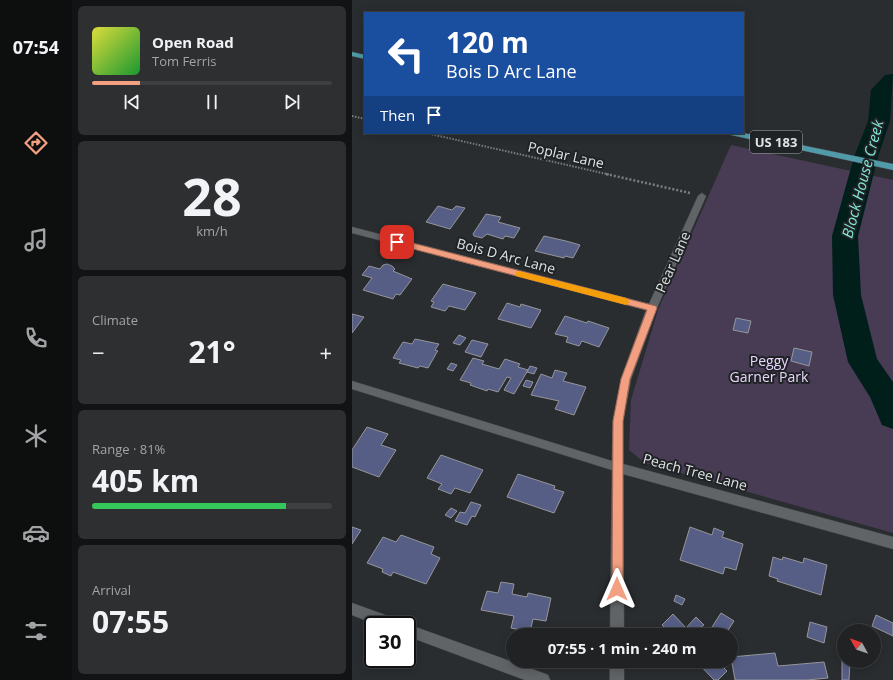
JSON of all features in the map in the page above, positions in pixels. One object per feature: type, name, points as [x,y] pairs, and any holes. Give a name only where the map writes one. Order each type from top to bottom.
[{"type":"main road","points":[[352,54],[364,57]]},
{"type":"main road","name":"US 183","points":[[736,134],[893,167]]},
{"type":"street","name":"Pear Lane","points":[[617,628],[618,421],[626,379],[652,308],[702,196]]},
{"type":"street","name":"Bois D Arc Lane","points":[[352,230],[652,308]]},
{"type":"street","name":"Peach Tree Lane","points":[[352,385],[617,467],[893,543]]},
{"type":"street","points":[[352,609],[370,616]]},
{"type":"street","points":[[416,633],[542,680]]},
{"type":"street","points":[[617,668],[617,680]]},
{"type":"path","points":[[352,116],[364,119]]},
{"type":"path","name":"Poplar Lane","points":[[430,134],[702,196]]},
{"type":"green space","name":"Peggy Garner Park","points":[[731,145],[893,180],[893,533],[645,463],[629,450],[631,400],[658,310]]},
{"type":"building","points":[[438,206],[452,210],[456,206],[465,208],[450,229],[426,222]]},
{"type":"building","points":[[486,214],[501,217],[498,222],[520,228],[514,238],[505,236],[503,239],[487,234],[482,238],[474,236],[473,234]]},
{"type":"building","points":[[544,236],[580,245],[573,258],[565,256],[564,258],[535,251]]},
{"type":"building","points":[[387,264],[395,269],[393,271],[412,279],[400,295],[396,294],[393,299],[363,290],[372,278],[362,275],[369,266],[380,269],[383,265]]},
{"type":"building","points":[[443,284],[476,293],[465,310],[449,306],[445,311],[431,307],[434,302],[431,301]]},
{"type":"building","points":[[507,303],[520,307],[521,304],[541,310],[531,328],[498,319]]},
{"type":"building","points":[[352,314],[364,317],[352,333]]},
{"type":"building","points":[[565,316],[587,323],[588,321],[609,328],[599,347],[582,341],[579,346],[566,342],[568,337],[555,334]]},
{"type":"building","points":[[736,318],[751,321],[748,333],[733,330]]},
{"type":"building","points":[[459,335],[466,338],[460,345],[453,343]]},
{"type":"building","points":[[415,339],[439,344],[435,350],[438,351],[428,368],[420,366],[418,368],[399,363],[401,360],[393,358],[403,342],[412,344]]},
{"type":"building","points":[[472,340],[488,344],[481,357],[465,352]]},
{"type":"building","points":[[794,348],[812,352],[809,366],[791,361]]},
{"type":"building","points":[[473,358],[484,361],[482,364],[499,369],[505,359],[520,364],[518,367],[528,370],[514,394],[504,390],[511,378],[507,377],[498,392],[488,389],[487,391],[470,385],[471,383],[460,380]]},
{"type":"building","points":[[451,363],[457,365],[453,371],[447,369]]},
{"type":"building","points":[[530,366],[537,368],[534,374],[527,372]]},
{"type":"building","points":[[555,370],[567,373],[563,381],[586,387],[574,415],[555,409],[559,401],[531,395],[541,374],[552,378]]},
{"type":"building","points":[[526,380],[533,382],[530,388],[523,386]]},
{"type":"building","points":[[367,427],[388,434],[381,445],[396,450],[379,477],[352,467],[352,450]]},
{"type":"building","points":[[441,455],[483,470],[470,493],[455,488],[451,494],[438,489],[442,484],[427,478]]},
{"type":"building","points":[[518,474],[555,486],[554,489],[564,492],[554,513],[507,497]]},
{"type":"building","points":[[471,502],[481,505],[475,517],[472,516],[467,525],[455,521],[460,512],[465,513]]},
{"type":"building","points":[[451,508],[457,511],[451,518],[445,515]]},
{"type":"building","points":[[352,527],[361,530],[352,544]]},
{"type":"building","points":[[690,527],[712,535],[714,528],[724,532],[722,537],[743,544],[736,570],[725,567],[723,574],[680,560]]},
{"type":"building","points":[[401,535],[434,547],[431,554],[440,558],[426,584],[393,572],[391,576],[382,572],[383,569],[367,563],[383,537],[396,542]]},
{"type":"building","points":[[773,557],[782,560],[783,557],[803,563],[804,558],[827,565],[821,595],[777,581],[778,579],[769,576]]},
{"type":"building","points":[[501,582],[514,584],[512,594],[527,597],[528,593],[551,598],[546,621],[533,619],[531,628],[511,628],[514,616],[481,610],[487,591],[498,593]]},
{"type":"building","points":[[676,595],[685,599],[682,605],[674,601]]},
{"type":"building","points":[[721,613],[734,621],[730,628],[712,627]]},
{"type":"building","points":[[673,614],[686,628],[665,628],[662,625]]},
{"type":"building","points":[[876,615],[893,623],[893,636],[881,630],[881,624],[873,624]]},
{"type":"building","points":[[696,617],[704,625],[701,627],[702,628],[686,628]]},
{"type":"building","points":[[810,622],[827,627],[824,643],[807,637]]},
{"type":"building","points":[[775,653],[778,666],[824,662],[828,678],[807,680],[735,680],[733,668],[738,668],[738,656]]},
{"type":"building","points":[[703,668],[724,668],[727,671],[718,680],[714,680]]},
{"type":"building","points":[[842,668],[850,668],[849,680],[842,680]]},
{"type":"waterway","name":"Block House Creek","points":[[893,80],[882,90],[879,121],[866,157],[845,236],[847,295],[863,362],[883,392],[893,416]]},
{"type":"waterway","points":[[879,386],[893,390]]},
{"type":"slow traffic","points":[[519,274],[626,302]]},
{"type":"route","points":[[397,242],[652,308],[626,379],[618,421],[617,589]]}]
